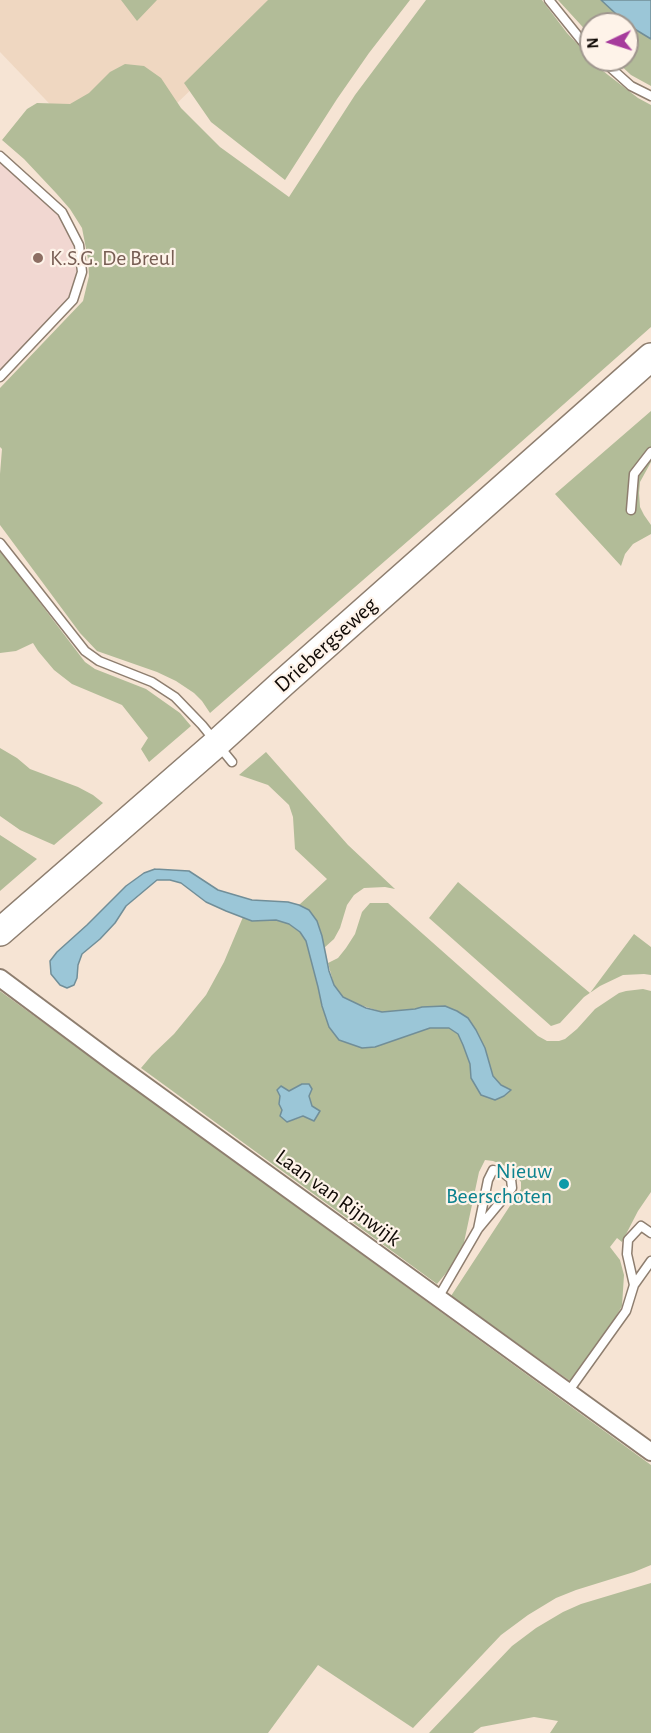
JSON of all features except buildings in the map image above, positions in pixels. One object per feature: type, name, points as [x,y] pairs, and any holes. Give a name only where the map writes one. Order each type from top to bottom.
[{"type":"main road","name":"Driebergseweg","points":[[0,932],[224,753],[284,682],[650,358]]},
{"type":"street","name":"Laan van Rijnwijk","points":[[0,978],[114,1064],[651,1452]]},
{"type":"lane","points":[[549,0],[579,37]]},
{"type":"lane","points":[[615,72],[631,86],[651,96]]},
{"type":"lane","points":[[0,156],[62,212],[79,245],[82,272],[73,300],[0,377]]},
{"type":"lane","points":[[631,510],[634,474],[651,452]]},
{"type":"lane","points":[[0,543],[85,651],[99,661],[152,682],[175,697],[224,753]]},
{"type":"lane","points":[[438,1298],[478,1229],[512,1188],[511,1179],[502,1173],[493,1170],[488,1180],[478,1229]]},
{"type":"lane","points":[[634,1284],[627,1254],[628,1240],[641,1226],[651,1233]]},
{"type":"lane","points":[[568,1392],[626,1311],[634,1284],[651,1261]]},
{"type":"shaded area","points":[[0,0],[284,0],[173,107],[65,120],[0,52]]},
{"type":"shaded area","name":"K.S.G. De Breul","points":[[0,162],[57,212],[74,245],[78,272],[67,303],[0,371]]},
{"type":"green space","points":[[121,0],[157,0],[137,21]]},
{"type":"green space","points":[[268,0],[410,0],[337,99],[285,180],[211,122],[184,83]]},
{"type":"green space","points":[[426,0],[542,0],[579,46],[579,72],[604,72],[651,105],[651,327],[210,713],[194,693],[176,681],[97,651],[80,633],[0,525],[2,449],[0,447],[0,388],[83,301],[89,276],[82,228],[70,209],[24,159],[2,140],[27,109],[37,103],[70,104],[89,93],[110,72],[125,64],[144,66],[161,78],[181,108],[220,147],[289,197],[355,95]]},
{"type":"green space","points":[[558,0],[601,0],[614,12],[579,12],[579,23]]},
{"type":"green space","points":[[639,32],[651,39],[651,86],[628,72],[639,72]]},
{"type":"green space","points":[[651,411],[651,462],[640,482],[639,493],[640,507],[651,525],[651,534],[633,544],[625,554],[621,566],[555,494]]},
{"type":"green space","points":[[0,550],[85,662],[95,669],[146,689],[180,713],[191,726],[149,762],[141,749],[148,738],[122,705],[72,684],[54,670],[33,643],[16,651],[0,653]]},
{"type":"green space","points":[[0,748],[30,769],[78,787],[103,803],[54,845],[20,830],[0,816]]},
{"type":"green space","points":[[266,752],[348,845],[395,889],[364,888],[354,895],[347,905],[334,939],[324,948],[317,921],[309,910],[299,905],[327,879],[295,849],[293,817],[289,805],[268,785],[239,775]]},
{"type":"green space","points":[[0,835],[37,859],[0,891]]},
{"type":"green space","points":[[458,882],[590,993],[560,1023],[551,1026],[429,918]]},
{"type":"green space","points":[[370,903],[388,903],[538,1036],[547,1041],[565,1039],[595,1009],[619,993],[643,989],[651,991],[651,1192],[622,1242],[617,1238],[610,1247],[620,1260],[624,1275],[622,1306],[604,1337],[570,1381],[451,1296],[521,1189],[521,1182],[510,1168],[485,1160],[479,1172],[463,1247],[452,1266],[437,1284],[141,1068],[174,1034],[206,995],[224,962],[243,917],[252,921],[276,920],[289,924],[300,932],[306,941],[329,1027],[339,1040],[362,1048],[375,1047],[430,1028],[449,1028],[458,1034],[470,1064],[471,1078],[481,1095],[495,1100],[501,1085],[493,1076],[485,1048],[468,1018],[422,1007],[382,1012],[343,997],[334,985],[328,963],[338,958],[346,948],[355,934],[362,912]],"holes":[[[302,1084],[312,1106],[320,1111],[293,1120],[279,1104],[280,1096]]]},
{"type":"green space","points":[[634,934],[651,947],[651,975],[623,975],[590,993]]},
{"type":"green space","points":[[0,991],[651,1465],[651,1565],[556,1598],[528,1615],[501,1635],[413,1728],[318,1665],[268,1733],[0,1733]]},
{"type":"green space","points":[[651,1583],[651,1733],[550,1733],[558,1721],[534,1717],[481,1727],[473,1733],[429,1733],[512,1646],[536,1628],[581,1604]]},
{"type":"water","points":[[601,0],[651,0],[651,39],[639,32],[639,12],[614,12]]},
{"type":"water","points":[[155,869],[189,871],[218,890],[252,900],[288,902],[309,910],[317,921],[322,936],[334,985],[343,997],[366,1008],[382,1012],[445,1006],[457,1011],[468,1018],[476,1030],[485,1048],[493,1076],[501,1085],[511,1090],[495,1100],[481,1095],[471,1078],[470,1064],[458,1034],[449,1028],[430,1028],[375,1047],[362,1048],[339,1040],[329,1027],[306,941],[300,932],[289,924],[276,920],[252,921],[226,911],[206,902],[181,883],[170,880],[157,880],[126,906],[115,923],[82,954],[74,985],[67,988],[60,985],[51,974],[50,961],[57,952],[126,886],[144,873]]},
{"type":"water","points":[[302,1084],[309,1084],[312,1089],[309,1096],[312,1106],[320,1111],[314,1121],[303,1116],[287,1122],[280,1116],[282,1110],[277,1090],[281,1086],[289,1091]]},
{"type":"place","name":"K.S.G. De Breul","points":[[38,258]]},
{"type":"place","name":"Nieuw Beerschoten","points":[[564,1184]]}]
